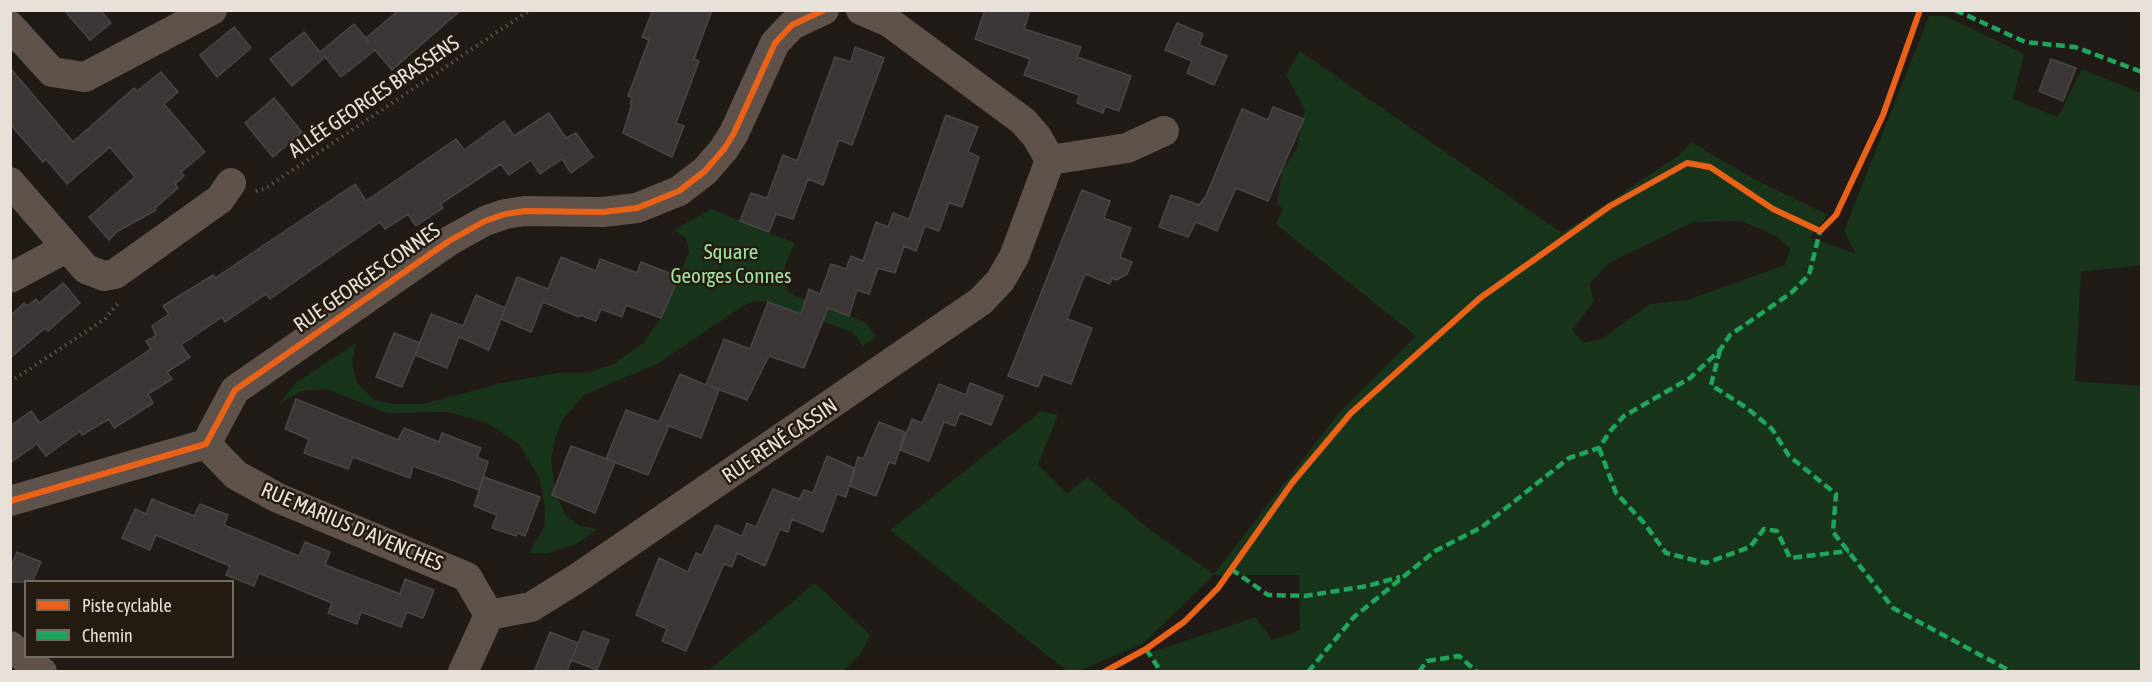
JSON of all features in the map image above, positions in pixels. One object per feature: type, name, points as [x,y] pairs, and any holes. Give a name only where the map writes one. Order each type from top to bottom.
[{"type":"street","points":[[10,26],[52,72],[85,77],[212,10]]},
{"type":"street","points":[[861,10],[889,22],[1023,121],[1037,137],[1050,160],[1127,148],[1164,131]]},
{"type":"street","name":"RUE GEORGES CONNES","points":[[206,444],[235,390],[467,231],[505,214],[525,211],[603,212],[637,208],[666,198],[688,186],[712,163],[734,133],[775,43],[809,13]]},
{"type":"street","name":"RUE RENÉ CASSIN","points":[[489,615],[531,607],[576,579],[981,302],[1000,281],[1014,256],[1050,160]]},
{"type":"street","points":[[10,182],[66,248],[91,273],[104,276],[115,274],[220,199],[231,183]]},
{"type":"street","points":[[10,278],[66,248]]},
{"type":"street","points":[[10,501],[206,444]]},
{"type":"street","name":"RUE MARIUS D'AVENCHES","points":[[206,444],[236,475],[278,498],[467,577],[489,615]]},
{"type":"street","points":[[463,672],[489,615]]},
{"type":"street","points":[[10,646],[24,657]]},
{"type":"street","points":[[25,658],[42,672]]},
{"type":"path","points":[[10,382],[105,320],[123,297],[115,274]]},
{"type":"green space","points":[[1929,16],[1946,16],[2024,54],[2013,99],[2058,117],[2082,69],[2141,93],[2141,265],[2081,272],[2075,381],[2141,386],[2141,671],[1160,671],[1149,653],[1255,617],[1273,640],[1300,630],[1299,575],[1214,575],[1143,644],[1078,671],[1067,671],[890,530],[1041,411],[1058,415],[1038,465],[1067,494],[1087,477],[1150,530],[1214,574],[1337,415],[1416,336],[1276,224],[1283,209],[1277,204],[1282,171],[1297,148],[1305,109],[1286,75],[1300,51],[1562,233],[1678,156],[1691,142],[1752,178],[1828,215],[1810,237],[1856,254],[1844,231]],"holes":[[[1741,221],[1776,236],[1790,249],[1785,265],[1687,300],[1650,304],[1603,338],[1584,343],[1572,330],[1594,301],[1589,284],[1609,263],[1693,222]]]},
{"type":"green space","name":"Square Georges Connes","points":[[711,209],[795,243],[782,273],[787,290],[793,295],[866,322],[876,337],[863,346],[852,332],[769,302],[755,301],[743,306],[657,364],[584,395],[563,419],[555,439],[551,461],[556,494],[566,516],[580,526],[598,529],[576,544],[549,553],[529,553],[544,527],[545,508],[540,479],[519,444],[489,424],[449,412],[387,413],[326,389],[301,391],[279,404],[297,382],[356,343],[352,363],[357,383],[375,400],[396,404],[423,404],[506,382],[558,373],[586,373],[614,364],[644,342],[661,318],[689,252],[686,238],[674,230]]},
{"type":"green space","points":[[815,583],[870,635],[862,652],[843,671],[708,671]]},
{"type":"building","points":[[64,10],[100,10],[111,23],[90,40]]},
{"type":"building","points":[[399,10],[461,10],[392,70],[375,50],[341,77],[325,57],[292,86],[270,59],[304,32],[320,52],[354,24],[369,42],[366,38]]},
{"type":"building","points":[[653,10],[712,10],[694,59],[699,61],[676,123],[684,126],[672,157],[623,133],[632,104],[630,104],[632,98],[628,96],[649,40],[642,37]]},
{"type":"building","points":[[985,10],[1030,10],[1024,29],[1081,47],[1077,57],[1131,76],[1119,111],[1105,106],[1103,113],[1077,103],[1079,95],[1024,75],[1030,59],[975,39]]},
{"type":"building","points":[[1177,23],[1203,34],[1199,45],[1227,56],[1214,85],[1187,73],[1192,61],[1165,50]]},
{"type":"building","points":[[234,27],[251,48],[217,77],[200,55]]},
{"type":"building","points":[[855,47],[884,58],[852,145],[839,140],[823,185],[808,179],[793,219],[776,214],[769,232],[740,221],[751,193],[767,198],[783,155],[797,161],[835,57],[851,62]]},
{"type":"building","points":[[2051,59],[2076,68],[2063,101],[2039,91]]},
{"type":"building","points":[[10,68],[73,142],[134,88],[137,91],[161,72],[178,92],[164,104],[205,152],[181,172],[184,176],[175,184],[178,188],[155,208],[156,210],[118,231],[109,240],[89,217],[135,177],[110,147],[67,184],[46,159],[43,162],[10,124]]},
{"type":"building","points":[[274,98],[302,132],[273,157],[245,123]]},
{"type":"building","points":[[1273,107],[1304,119],[1268,201],[1236,188],[1217,231],[1196,222],[1188,237],[1159,227],[1171,195],[1199,205],[1206,196],[1242,109],[1268,120]]},
{"type":"building","points":[[549,113],[566,138],[576,133],[593,157],[571,173],[562,159],[540,174],[531,160],[509,175],[501,164],[440,204],[443,208],[416,226],[408,214],[385,229],[380,222],[270,299],[266,294],[225,322],[222,317],[181,345],[190,357],[167,372],[172,379],[148,394],[153,403],[114,428],[109,419],[82,435],[80,431],[46,456],[37,444],[10,463],[10,426],[31,411],[40,423],[151,349],[146,341],[156,336],[152,326],[169,314],[163,306],[213,275],[215,278],[355,184],[366,201],[456,139],[464,150],[504,121],[514,136]]},
{"type":"building","points":[[946,115],[978,127],[968,152],[979,157],[962,207],[949,203],[939,231],[925,226],[916,251],[904,246],[895,273],[878,268],[869,294],[857,290],[849,316],[828,308],[804,368],[769,356],[747,400],[712,387],[719,390],[701,438],[667,425],[669,426],[648,475],[606,459],[626,410],[659,422],[680,374],[706,385],[724,339],[750,349],[768,302],[801,314],[809,289],[820,294],[831,264],[846,269],[851,256],[863,261],[876,222],[888,227],[893,213],[909,219]]},
{"type":"building","points":[[1082,190],[1110,201],[1104,218],[1131,228],[1120,257],[1132,262],[1127,274],[1116,280],[1112,278],[1110,284],[1085,274],[1067,319],[1092,328],[1071,384],[1043,374],[1038,387],[1008,376]]},
{"type":"building","points":[[561,257],[596,271],[600,259],[637,273],[641,262],[679,277],[661,318],[626,305],[622,317],[601,309],[596,321],[580,315],[579,317],[543,302],[531,332],[501,319],[517,277],[548,289]]},
{"type":"building","points":[[63,283],[80,303],[48,331],[45,328],[10,358],[10,316],[24,303],[27,306],[36,299],[39,303]]},
{"type":"building","points":[[476,295],[505,308],[489,350],[459,337],[447,368],[415,355],[431,314],[463,326]]},
{"type":"building","points":[[394,333],[420,343],[402,387],[376,377]]},
{"type":"building","points":[[970,383],[1003,396],[991,425],[960,413],[955,426],[944,422],[929,461],[900,450],[912,419],[922,423],[939,384],[966,395]]},
{"type":"building","points":[[296,399],[398,440],[404,428],[439,442],[442,433],[481,448],[477,457],[488,462],[479,490],[413,466],[410,478],[353,457],[348,469],[304,453],[309,439],[285,429]]},
{"type":"building","points":[[879,422],[905,432],[895,464],[889,462],[876,496],[850,486],[858,457],[863,459]]},
{"type":"building","points":[[571,446],[615,462],[595,513],[552,495]]},
{"type":"building","points":[[827,456],[854,468],[846,497],[837,494],[823,532],[792,519],[788,532],[780,529],[765,566],[737,553],[732,567],[724,564],[686,651],[662,641],[667,629],[636,615],[659,558],[688,572],[696,553],[702,555],[716,525],[742,536],[747,523],[756,527],[773,489],[799,499],[804,490],[813,493]]},
{"type":"building","points":[[484,477],[540,497],[525,536],[517,533],[516,536],[492,528],[497,515],[474,506]]},
{"type":"building","points":[[152,499],[194,516],[200,504],[228,515],[224,525],[299,556],[305,542],[330,552],[325,565],[400,594],[405,579],[434,590],[423,618],[407,612],[401,627],[361,612],[357,624],[328,613],[332,603],[259,573],[254,586],[226,575],[230,566],[156,535],[150,550],[122,538],[135,509],[146,514]]},
{"type":"building","points":[[17,552],[41,562],[33,580],[10,582],[10,569]]},
{"type":"building","points":[[583,631],[609,640],[597,670],[571,660],[567,672],[534,672],[550,632],[578,643],[573,656]]},
{"type":"marked path","points":[[1955,10],[2025,42],[2075,47],[2142,72]]},
{"type":"marked path","points":[[1308,672],[1354,617],[1435,551],[1482,527],[1569,458],[1599,448],[1624,416],[1690,378],[1720,350],[1730,335],[1791,293],[1809,275],[1820,231]]},
{"type":"marked path","points":[[1720,350],[1711,385],[1747,408],[1772,429],[1789,456],[1836,494],[1833,532],[1893,608],[2012,672]]},
{"type":"marked path","points":[[1599,448],[1616,493],[1644,523],[1666,553],[1706,563],[1750,547],[1764,529],[1777,531],[1790,558],[1849,551]]},
{"type":"marked path","points":[[1231,569],[1268,595],[1305,596],[1367,586],[1400,577]]},
{"type":"marked path","points":[[1146,649],[1161,672]]},
{"type":"marked path","points":[[1419,672],[1427,661],[1459,656],[1477,672]]},
{"type":"cycle path","points":[[10,501],[206,444],[235,390],[449,241],[485,221],[505,214],[525,211],[603,212],[637,208],[679,191],[705,171],[724,149],[734,133],[775,43],[792,25],[824,10]]},
{"type":"cycle path","points":[[1104,672],[1146,649],[1184,622],[1218,588],[1292,483],[1351,413],[1480,298],[1610,206],[1687,163],[1710,167],[1773,209],[1820,231],[1836,215],[1883,115],[1920,10]]}]
